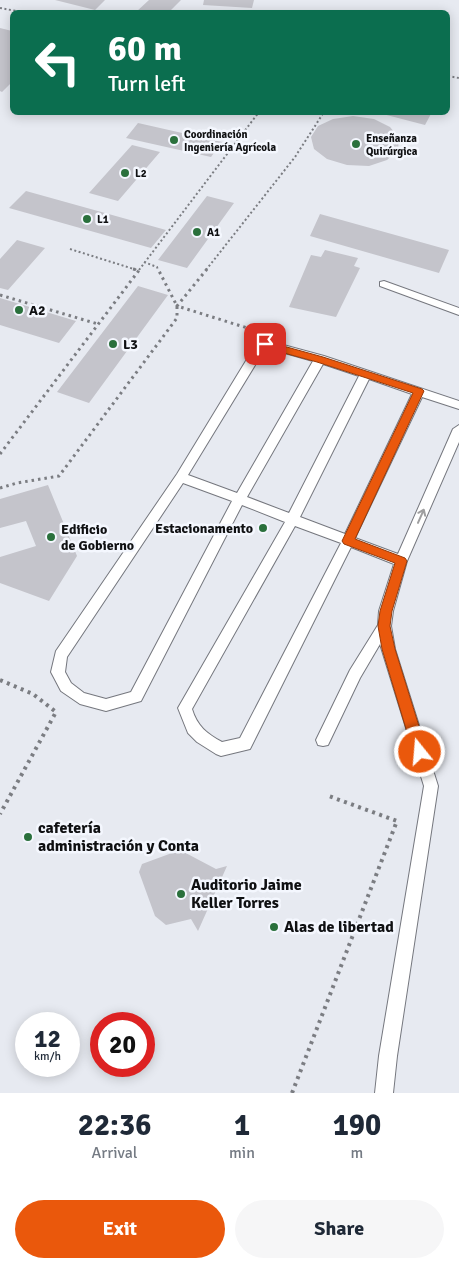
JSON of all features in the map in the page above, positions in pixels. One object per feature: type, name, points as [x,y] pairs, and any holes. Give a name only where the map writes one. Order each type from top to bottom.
[{"type":"lane","points":[[384,284],[459,312]]},
{"type":"lane","points":[[320,359],[239,500],[136,697],[106,705],[80,698],[66,687],[58,672],[61,656],[181,478],[259,349],[265,344],[320,359],[459,405]]},
{"type":"lane","points":[[366,374],[292,520],[185,708],[189,723],[198,736],[221,749],[245,744],[348,541],[418,391]]},
{"type":"lane","points":[[384,1093],[388,1056],[431,786],[388,649],[384,626],[386,611],[401,561],[459,429]]},
{"type":"lane","points":[[181,478],[401,561]]},
{"type":"lane","points":[[324,740],[355,674],[384,626]]},
{"type":"path","points":[[0,454],[257,115]]},
{"type":"path","points":[[177,306],[295,157],[322,115]]},
{"type":"path","points":[[70,249],[138,270]]},
{"type":"path","points":[[0,488],[17,482],[59,476],[177,318],[177,306],[157,267],[144,262]]},
{"type":"path","points":[[0,295],[98,324]]},
{"type":"path","points":[[177,306],[260,332]]},
{"type":"path","points":[[0,680],[33,694],[56,712],[0,814]]},
{"type":"path","points":[[292,1093],[397,821],[326,795]]},
{"type":"building","points":[[55,0],[105,0],[95,10]]},
{"type":"building","points":[[149,0],[181,0],[171,10],[138,10]]},
{"type":"building","points":[[204,0],[254,0],[252,8],[203,5]]},
{"type":"building","points":[[0,28],[10,30],[10,84],[2,92],[0,91]]},
{"type":"building","points":[[387,115],[430,115],[425,125]]},
{"type":"building","name":"Enseñanza Quirúrgica","points":[[353,116],[374,119],[390,127],[399,138],[398,150],[387,160],[369,166],[347,165],[327,159],[314,149],[311,137],[318,126],[333,119]]},
{"type":"building","name":"Coordinación Ingeniería Agrícola","points":[[138,123],[222,142],[211,157],[126,138]]},
{"type":"building","name":"L2","points":[[132,145],[160,152],[118,201],[89,193]]},
{"type":"building","name":"L1","points":[[26,191],[166,230],[151,248],[9,208]]},
{"type":"building","name":"A1","points":[[207,196],[234,203],[187,268],[158,260]]},
{"type":"building","points":[[320,214],[449,250],[439,273],[310,236]]},
{"type":"building","points":[[17,240],[45,248],[8,290],[0,288],[0,259]]},
{"type":"building","points":[[325,250],[358,258],[354,266],[360,268],[336,317],[289,307],[311,255],[321,257]]},
{"type":"building","name":"L3","points":[[138,286],[168,295],[89,403],[57,392]]},
{"type":"building","name":"A2","points":[[0,298],[76,321],[59,343],[0,325]]},
{"type":"building","name":"Edificio de Gobierno","points":[[48,485],[77,556],[49,601],[0,583],[0,557],[36,546],[26,521],[0,528],[0,499]]},
{"type":"building","name":"Auditorio Jaime Keller Torres","points":[[180,850],[216,869],[227,866],[198,931],[191,919],[166,925],[155,916],[139,872],[142,864]]},
{"type":"place","name":"Coordinación Ingeniería Agrícola","points":[[174,140]]},
{"type":"place","name":"Enseñanza Quirúrgica","points":[[356,144]]},
{"type":"place","name":"L2","points":[[125,173]]},
{"type":"place","name":"L1","points":[[87,219]]},
{"type":"place","name":"A1","points":[[197,232]]},
{"type":"place","name":"A2","points":[[19,310]]},
{"type":"place","name":"L3","points":[[113,344]]},
{"type":"place","name":"Estacionamento","points":[[263,528]]},
{"type":"place","name":"Edificio de Gobierno","points":[[51,537]]},
{"type":"place","name":"cafetería administración y Conta","points":[[28,837]]},
{"type":"place","name":"Auditorio Jaime Keller Torres","points":[[181,894]]},
{"type":"place","name":"Alas de libertad","points":[[274,927]]},
{"type":"route","points":[[265,344],[320,359],[418,391],[348,541],[401,561],[386,611],[384,626],[388,649],[420,752]]}]
